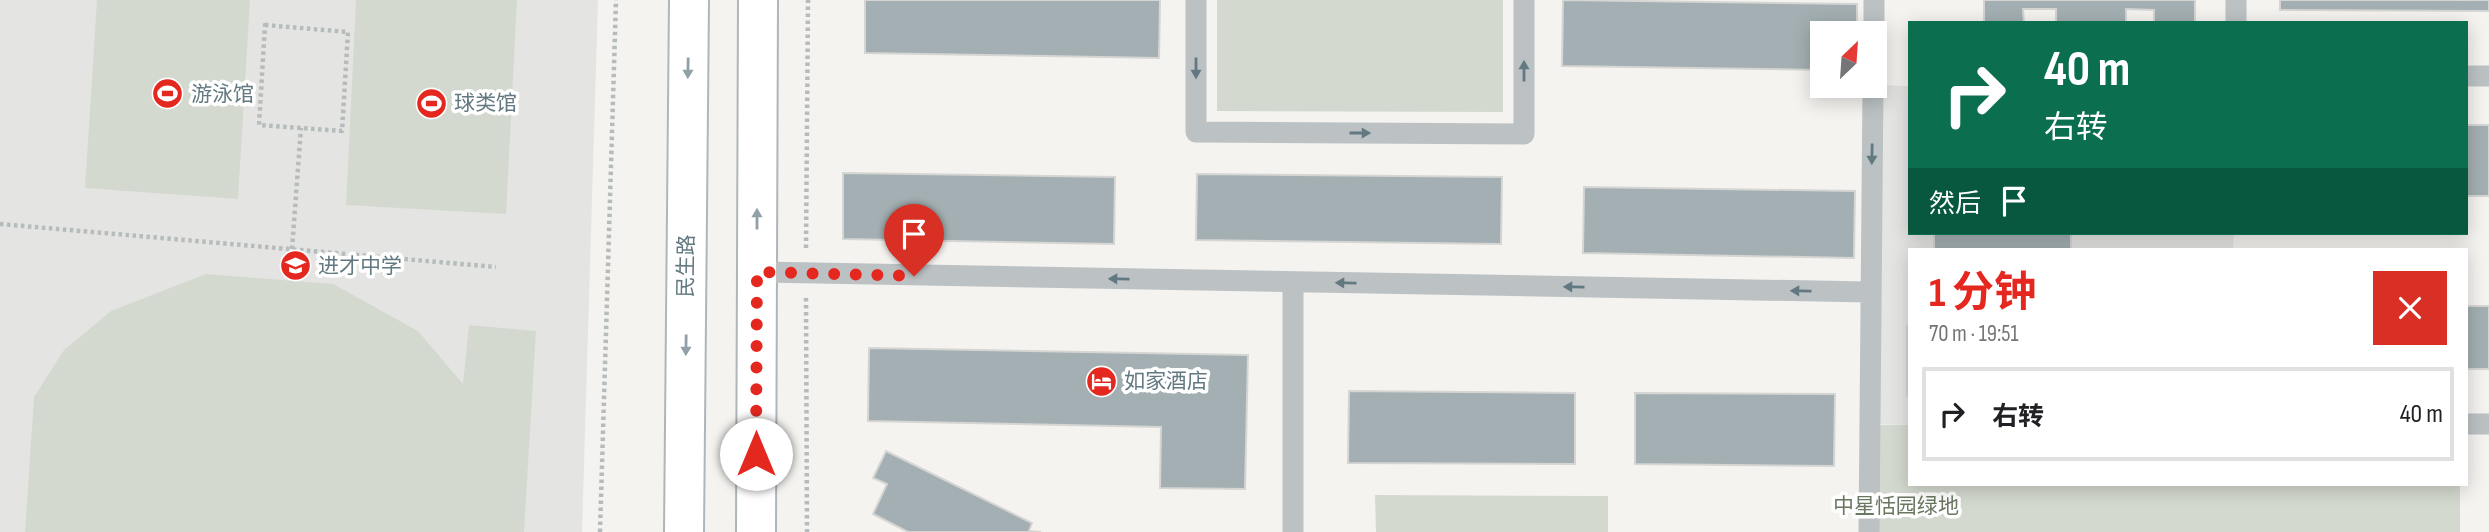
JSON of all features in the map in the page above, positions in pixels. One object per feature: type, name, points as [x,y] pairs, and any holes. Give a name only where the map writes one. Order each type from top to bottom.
[{"type":"main road","name":"民生路","points":[[684,532],[689,0]]},
{"type":"main road","points":[[756,532],[758,0]]},
{"type":"lane","points":[[1196,0],[1196,132],[1524,134],[1524,0]]},
{"type":"lane","points":[[1874,0],[1874,21]]},
{"type":"lane","points":[[2236,0],[2236,21]]},
{"type":"lane","points":[[2468,76],[2489,76]]},
{"type":"lane","points":[[1869,532],[1873,98]]},
{"type":"lane","points":[[757,272],[1870,292]]},
{"type":"lane","points":[[1293,282],[1293,532]]},
{"type":"lane","points":[[2468,424],[2489,424]]},
{"type":"path","points":[[600,532],[616,0]]},
{"type":"path","points":[[265,25],[348,32],[342,131],[301,128],[259,125],[265,25]]},
{"type":"path","points":[[292,249],[301,128]]},
{"type":"path","points":[[0,224],[496,267]]},
{"type":"shaded area","name":"进才中学","points":[[0,0],[598,0],[582,532],[0,532]]},
{"type":"shaded area","points":[[1887,85],[1908,86],[1908,235],[2234,235],[2233,248],[1908,248],[1908,425],[1868,424],[1874,98],[1887,98]]},
{"type":"green space","name":"游泳馆","points":[[97,0],[250,0],[238,199],[85,188]]},
{"type":"green space","name":"球类馆","points":[[356,0],[517,0],[506,214],[346,205]]},
{"type":"green space","points":[[1217,0],[1503,0],[1503,112],[1217,111]]},
{"type":"green space","points":[[206,274],[333,284],[418,331],[463,384],[469,325],[536,331],[524,532],[25,532],[34,397],[64,350],[111,311]]},
{"type":"green space","name":"中星恬园绿地","points":[[1868,425],[1908,425],[1908,486],[2460,486],[2460,532],[1869,532]]},
{"type":"green space","points":[[1375,495],[1608,496],[1608,532],[1376,532]]},
{"type":"building","points":[[865,0],[1160,0],[1159,58],[865,53]]},
{"type":"building","points":[[1563,0],[1857,4],[1857,21],[1810,21],[1810,70],[1562,66]]},
{"type":"building","points":[[1984,0],[2195,0],[2195,21],[2154,21],[2154,10],[2126,9],[2126,21],[2056,21],[2056,9],[2023,9],[2024,21],[1984,21]]},
{"type":"building","points":[[2280,0],[2489,0],[2489,11],[2280,10]]},
{"type":"building","points":[[2468,125],[2489,125],[2489,196],[2468,196]]},
{"type":"building","points":[[843,173],[1115,177],[1114,244],[843,239]]},
{"type":"building","points":[[1197,174],[1502,177],[1501,244],[1196,240]]},
{"type":"building","points":[[1584,187],[1855,191],[1854,258],[1583,253]]},
{"type":"building","points":[[1934,235],[2071,235],[2071,248],[1934,248]]},
{"type":"building","points":[[2468,306],[2489,306],[2489,369],[2468,369]]},
{"type":"building","points":[[1907,326],[1908,326],[1908,396]]},
{"type":"building","points":[[869,348],[1248,355],[1245,489],[1160,488],[1161,427],[868,421]]},
{"type":"building","points":[[1349,391],[1575,393],[1575,464],[1348,463]]},
{"type":"building","points":[[1635,393],[1835,394],[1834,466],[1635,464]]},
{"type":"building","points":[[886,451],[1032,523],[1029,531],[1041,532],[908,532],[873,514],[887,484],[873,478]]},
{"type":"place","name":"游泳馆","points":[[168,94]]},
{"type":"place","name":"球类馆","points":[[431,103]]},
{"type":"place","name":"进才中学","points":[[295,266]]},
{"type":"place","name":"如家酒店","points":[[1101,381]]},
{"type":"route","points":[[756,454],[757,272],[914,276]]}]
